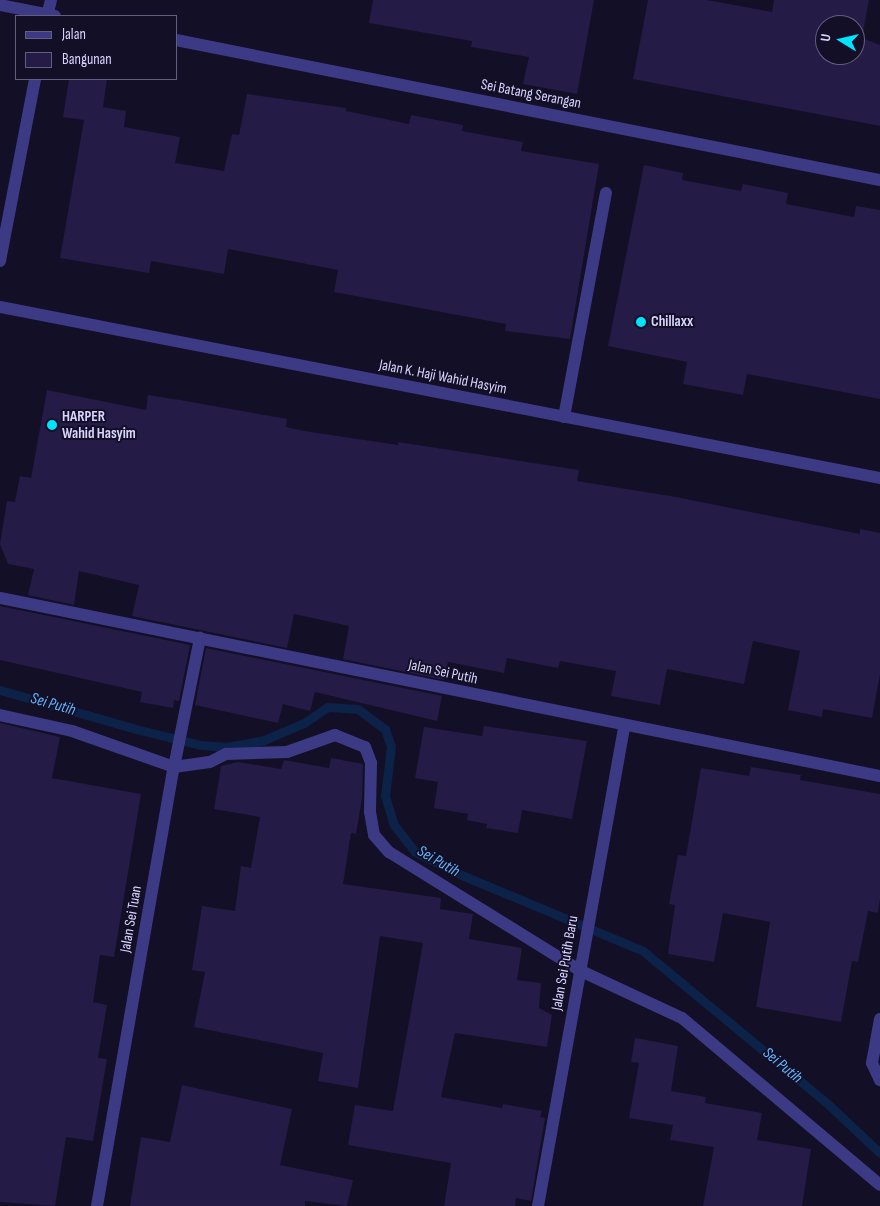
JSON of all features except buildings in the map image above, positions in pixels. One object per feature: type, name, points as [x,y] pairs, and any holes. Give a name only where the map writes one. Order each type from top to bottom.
[{"type":"street","points":[[50,0],[50,15]]},
{"type":"street","points":[[0,5],[45,15]]},
{"type":"street","name":"Sei Batang Serangan","points":[[178,40],[880,180]]},
{"type":"street","points":[[0,261],[35,80]]},
{"type":"street","points":[[564,417],[606,193]]},
{"type":"street","name":"Jalan K. Haji Wahid Hasyim","points":[[0,306],[880,478]]},
{"type":"street","name":"Jalan Sei Putih","points":[[0,598],[624,726],[880,776]]},
{"type":"street","name":"Jalan Sei Tuan","points":[[97,1206],[174,767],[200,638]]},
{"type":"street","points":[[0,715],[72,732],[174,767],[210,762],[226,754],[287,752],[335,735],[351,740],[364,747],[371,763],[371,820],[374,835],[389,852],[581,971],[682,1018],[880,1185]]},
{"type":"street","name":"Jalan Sei Putih Baru","points":[[538,1206],[624,726]]},
{"type":"street","points":[[880,1020],[872,1064],[880,1080]]},
{"type":"waterway","name":"Sei Putih","points":[[0,690],[136,729],[200,745],[226,747],[264,740],[304,723],[328,707],[358,709],[385,729],[391,746],[385,796],[394,825],[415,852],[464,876],[643,951],[829,1105],[880,1153]]},
{"type":"place","name":"Chillaxx","points":[[641,322]]},
{"type":"place","name":"HARPER Wahid Hasyim","points":[[52,425]]}]
